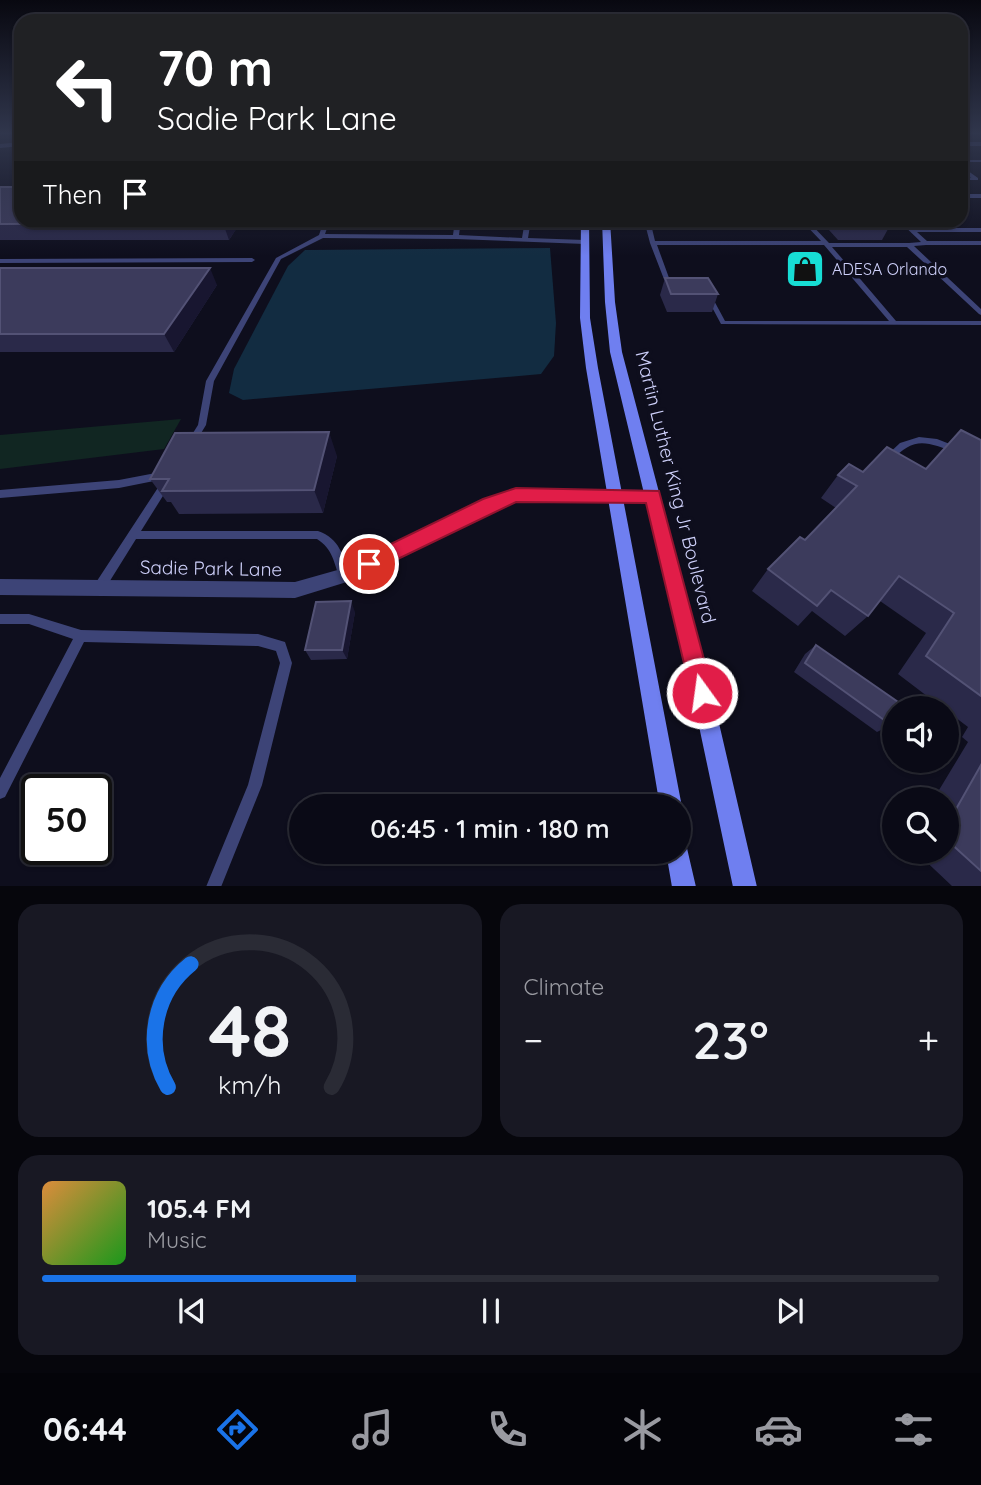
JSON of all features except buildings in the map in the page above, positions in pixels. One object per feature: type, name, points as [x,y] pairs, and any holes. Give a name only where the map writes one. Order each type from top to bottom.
[{"type":"main road","points":[[585,228],[585,318],[668,794]]},
{"type":"main road","points":[[585,240],[603,228]]},
{"type":"main road","name":"Martin Luther King Jr Boulevard","points":[[606,228],[610,302],[617,352],[702,693],[745,886]]},
{"type":"main road","points":[[680,864],[684,886]]},
{"type":"street","name":"Sadie Park Lane","points":[[0,587],[295,590],[344,576],[490,504],[516,495],[653,496]]},
{"type":"lane","points":[[322,236],[324,228]]},
{"type":"lane","points":[[456,237],[457,228]]},
{"type":"lane","points":[[525,238],[527,228]]},
{"type":"lane","points":[[649,228],[670,288],[681,288]]},
{"type":"lane","points":[[811,228],[894,323]]},
{"type":"lane","points":[[911,230],[981,230]]},
{"type":"lane","points":[[911,230],[926,243]]},
{"type":"lane","points":[[184,454],[202,425],[210,381],[279,258],[322,236],[585,240]]},
{"type":"lane","points":[[653,243],[981,243]]},
{"type":"lane","points":[[909,245],[981,313]]},
{"type":"lane","points":[[0,261],[252,260]]},
{"type":"lane","points":[[851,272],[937,272]]},
{"type":"lane","points":[[705,288],[723,323],[981,323]]},
{"type":"lane","points":[[879,470],[897,446],[910,441],[936,442],[972,457]]},
{"type":"lane","points":[[0,494],[119,484],[171,474],[99,588]]},
{"type":"lane","points":[[132,535],[318,535],[330,539],[344,576]]},
{"type":"lane","points":[[0,619],[29,619],[80,636],[258,640],[281,646],[286,663],[255,785],[213,886]]},
{"type":"lane","points":[[0,792],[80,636]]},
{"type":"green space","points":[[181,419],[164,449],[0,469],[0,435]]},
{"type":"water","points":[[550,248],[556,323],[554,356],[541,374],[243,400],[229,393],[234,369],[288,266],[305,250]]},
{"type":"place","name":"ADESA Orlando","points":[[805,269]]},
{"type":"route","points":[[369,564],[490,504],[516,495],[653,496],[702,693]]}]
